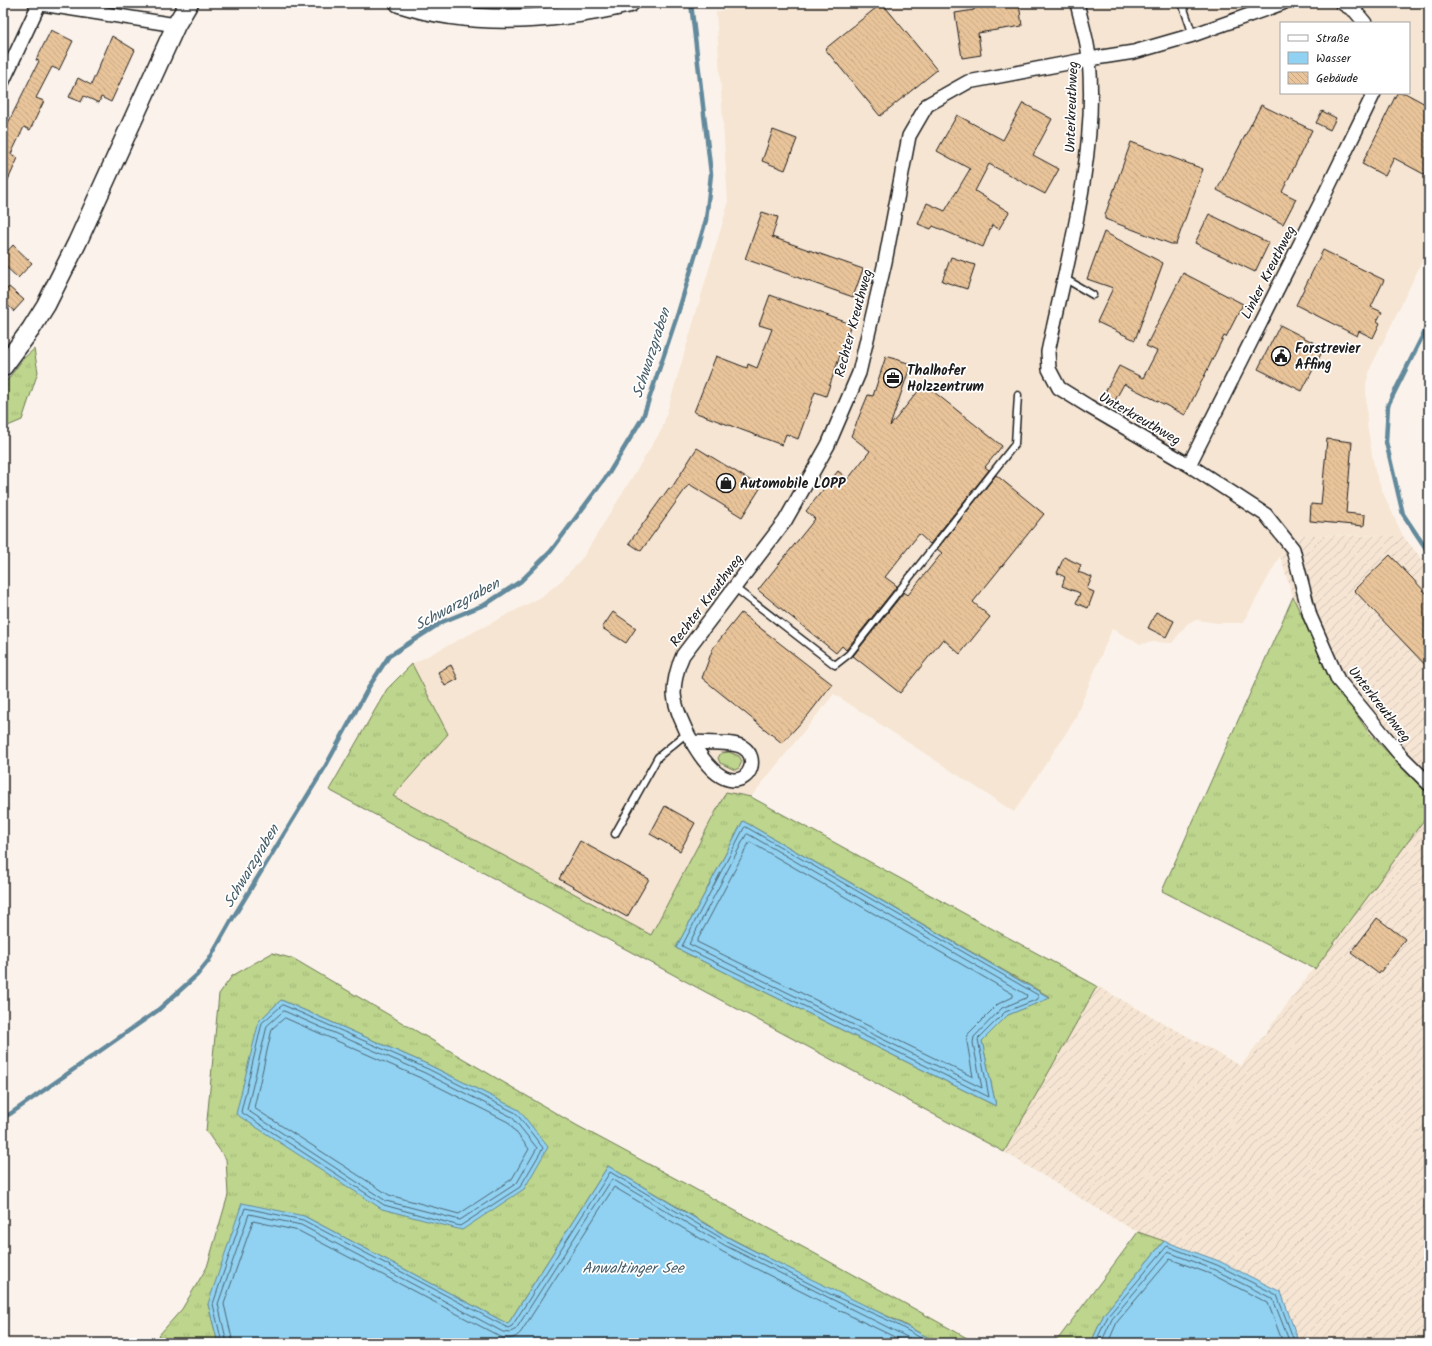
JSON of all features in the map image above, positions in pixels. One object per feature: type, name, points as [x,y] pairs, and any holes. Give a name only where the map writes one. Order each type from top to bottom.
[{"type":"main road","points":[[399,3],[417,6],[440,14],[473,18],[536,18],[601,10],[630,3]]},
{"type":"main road","points":[[3,367],[42,311],[74,250],[187,4]]},
{"type":"street","points":[[3,81],[37,3],[176,26]]},
{"type":"street","name":"Unterkreuthweg","points":[[1077,3],[1089,58],[1090,112],[1084,181],[1048,352],[1050,369],[1059,388],[1189,465],[1266,515],[1293,549],[1310,616],[1338,680],[1402,758],[1429,784]]},
{"type":"street","points":[[1089,58],[1134,52],[1283,3]]},
{"type":"street","points":[[1342,3],[1359,7],[1365,22]]},
{"type":"street","name":"Rechter Kreuthweg","points":[[690,738],[674,695],[678,666],[683,655],[786,521],[828,445],[859,373],[885,262],[909,136],[927,105],[968,82],[1089,58]]},
{"type":"street","name":"Linker Kreuthweg","points":[[1189,465],[1374,94]]},
{"type":"lane","points":[[1182,3],[1192,34]]},
{"type":"lane","points":[[1064,278],[1094,295]]},
{"type":"lane","points":[[735,588],[835,666],[849,654],[1015,444],[1018,396]]},
{"type":"lane","points":[[615,834],[658,757],[690,738]]},
{"type":"shaded area","points":[[748,3],[1429,3],[1429,247],[1371,367],[1366,384],[1367,424],[1375,471],[1384,495],[1403,536],[1302,535],[1280,556],[1243,623],[1218,623],[1196,620],[1188,623],[1172,643],[1154,642],[1140,644],[1112,629],[1074,721],[1014,812],[834,694],[751,797],[726,792],[651,935],[393,796],[448,734],[412,664],[541,597],[562,580],[583,557],[662,429],[728,204],[716,12]]},
{"type":"shaded area","points":[[1302,535],[1403,536],[1429,568],[1429,795],[1369,733],[1328,673],[1293,597],[1280,556]]},
{"type":"shaded area","points":[[1429,813],[1429,1343],[1299,1343],[1281,1292],[1219,1261],[1131,1229],[1004,1152],[1097,986],[1241,1066]]},
{"type":"green space","points":[[34,349],[38,372],[22,420],[3,428],[3,386],[23,359]]},
{"type":"green space","points":[[1293,597],[1328,673],[1369,733],[1429,795],[1429,813],[1315,969],[1162,891]]},
{"type":"green space","points":[[412,664],[448,734],[393,796],[651,935],[726,792],[751,797],[1097,986],[1004,1152],[329,790],[387,689]],"holes":[[[743,821],[1050,997],[1008,1015],[982,1041],[996,1106],[676,948]]]},
{"type":"green space","points":[[729,752],[739,756],[742,761],[739,768],[735,770],[720,763],[718,758],[721,753]]},
{"type":"green space","points":[[272,953],[294,959],[576,1125],[812,1252],[976,1343],[938,1343],[896,1320],[832,1291],[730,1238],[608,1166],[508,1324],[304,1216],[208,1304],[218,1343],[152,1343],[182,1309],[207,1267],[228,1195],[226,1159],[206,1131],[219,994],[232,976]],"holes":[[[281,1000],[429,1065],[518,1110],[259,1021]]]},
{"type":"green space","points":[[1138,1232],[1164,1241],[1104,1314],[1091,1343],[1055,1343]]},
{"type":"water","points":[[743,821],[1050,998],[1008,1015],[982,1041],[996,1106],[676,948]]},
{"type":"water","points":[[281,1000],[429,1065],[519,1110],[548,1147],[524,1189],[462,1230],[382,1209],[236,1114],[259,1021]]},
{"type":"water","name":"Anwaltinger See","points":[[608,1166],[731,1239],[887,1316],[938,1343],[218,1343],[208,1304],[242,1203],[304,1216],[508,1324]]},
{"type":"water","points":[[1164,1241],[1219,1261],[1281,1292],[1299,1343],[1091,1343],[1104,1314]]},
{"type":"building","points":[[882,3],[937,70],[880,116],[825,49]]},
{"type":"building","points":[[973,3],[1019,3],[1022,26],[978,33],[981,55],[962,58],[955,13],[974,10]]},
{"type":"building","points":[[51,30],[73,41],[59,70],[52,67],[36,98],[44,101],[30,130],[24,127],[11,154],[18,158],[3,191],[3,133],[39,61],[36,60]]},
{"type":"building","points":[[112,36],[135,50],[111,102],[101,97],[99,103],[84,96],[81,102],[69,97],[78,78],[91,85]]},
{"type":"building","points":[[1397,94],[1407,94],[1429,106],[1429,177],[1394,158],[1385,176],[1362,164]]},
{"type":"building","points":[[1023,103],[1052,119],[1033,155],[1059,169],[1045,194],[989,164],[975,191],[1009,212],[999,229],[992,225],[983,247],[933,226],[931,229],[918,224],[927,203],[945,211],[970,169],[937,151],[957,115],[1003,140]]},
{"type":"building","points":[[1261,105],[1312,130],[1282,192],[1296,199],[1283,224],[1217,190]]},
{"type":"building","points":[[1322,111],[1336,118],[1330,130],[1316,123]]},
{"type":"building","points":[[773,130],[797,139],[785,170],[762,161]]},
{"type":"building","points":[[1131,142],[1203,169],[1176,244],[1171,244],[1105,219],[1105,215]]},
{"type":"building","points":[[762,212],[778,217],[772,237],[863,269],[853,297],[745,259]]},
{"type":"building","points":[[1209,214],[1269,243],[1255,272],[1195,243]]},
{"type":"building","points":[[1104,232],[1163,263],[1135,340],[1097,322],[1113,288],[1087,279]]},
{"type":"building","points":[[13,245],[32,263],[18,278],[3,264],[3,256]]},
{"type":"building","points":[[1323,250],[1384,280],[1371,307],[1382,312],[1377,321],[1380,323],[1373,338],[1359,331],[1357,336],[1296,305]]},
{"type":"building","points":[[951,257],[975,265],[967,289],[942,281]]},
{"type":"building","points":[[1183,273],[1243,304],[1226,337],[1224,336],[1185,415],[1124,384],[1114,402],[1103,396],[1119,366],[1143,378],[1157,351],[1146,346]]},
{"type":"building","points":[[9,287],[24,300],[14,311],[3,301],[3,293]]},
{"type":"building","points":[[770,295],[851,324],[826,396],[815,392],[798,439],[786,434],[782,445],[694,412],[716,356],[747,368],[748,364],[757,368],[772,329],[759,325]]},
{"type":"building","points":[[1280,325],[1324,348],[1302,391],[1258,369]]},
{"type":"building","points":[[886,356],[911,364],[890,426],[924,384],[1002,446],[985,467],[989,470],[930,544],[919,534],[885,577],[897,586],[846,650],[842,646],[836,653],[758,590],[815,519],[806,511],[838,471],[848,479],[870,451],[851,436],[868,395],[873,396]]},
{"type":"building","points":[[1327,439],[1352,442],[1346,513],[1365,515],[1364,526],[1310,521],[1311,504],[1321,505]]},
{"type":"building","points":[[697,448],[761,487],[742,517],[689,484],[641,551],[629,543],[669,488],[671,489]]},
{"type":"building","points":[[996,475],[1044,514],[973,602],[990,617],[960,654],[943,639],[900,693],[853,656],[904,592],[908,595],[942,553],[937,549]]},
{"type":"building","points":[[1390,555],[1429,596],[1429,669],[1354,590]]},
{"type":"building","points":[[1064,557],[1081,565],[1078,572],[1092,577],[1087,589],[1094,592],[1088,608],[1076,603],[1080,593],[1062,586],[1065,577],[1057,573]]},
{"type":"building","points":[[613,612],[636,628],[626,643],[602,628]]},
{"type":"building","points":[[1156,612],[1174,621],[1166,637],[1148,628]]},
{"type":"building","points":[[741,613],[832,684],[809,714],[782,743],[702,678],[713,648]]},
{"type":"building","points":[[451,665],[458,679],[445,686],[438,672]]},
{"type":"building","points":[[665,806],[695,823],[680,851],[650,834]]},
{"type":"building","points":[[580,841],[649,879],[627,917],[559,879]]},
{"type":"building","points":[[1377,918],[1405,939],[1379,974],[1351,953]]},
{"type":"waterway","name":"Schwarzgraben","points":[[3,1117],[10,1114],[157,1011],[197,975],[209,960],[231,921],[325,767],[370,685],[389,656],[442,622],[486,604],[521,581],[551,551],[609,473],[643,417],[678,313],[706,220],[711,174],[691,3]]},
{"type":"waterway","points":[[1429,323],[1388,405],[1386,442],[1403,514],[1429,553]]},
{"type":"place","name":"Forstrevier Affing","points":[[1281,356]]},
{"type":"place","name":"Thalhofer Holzzentrum","points":[[893,378]]},
{"type":"place","name":"Automobile LOPP","points":[[726,483]]}]
